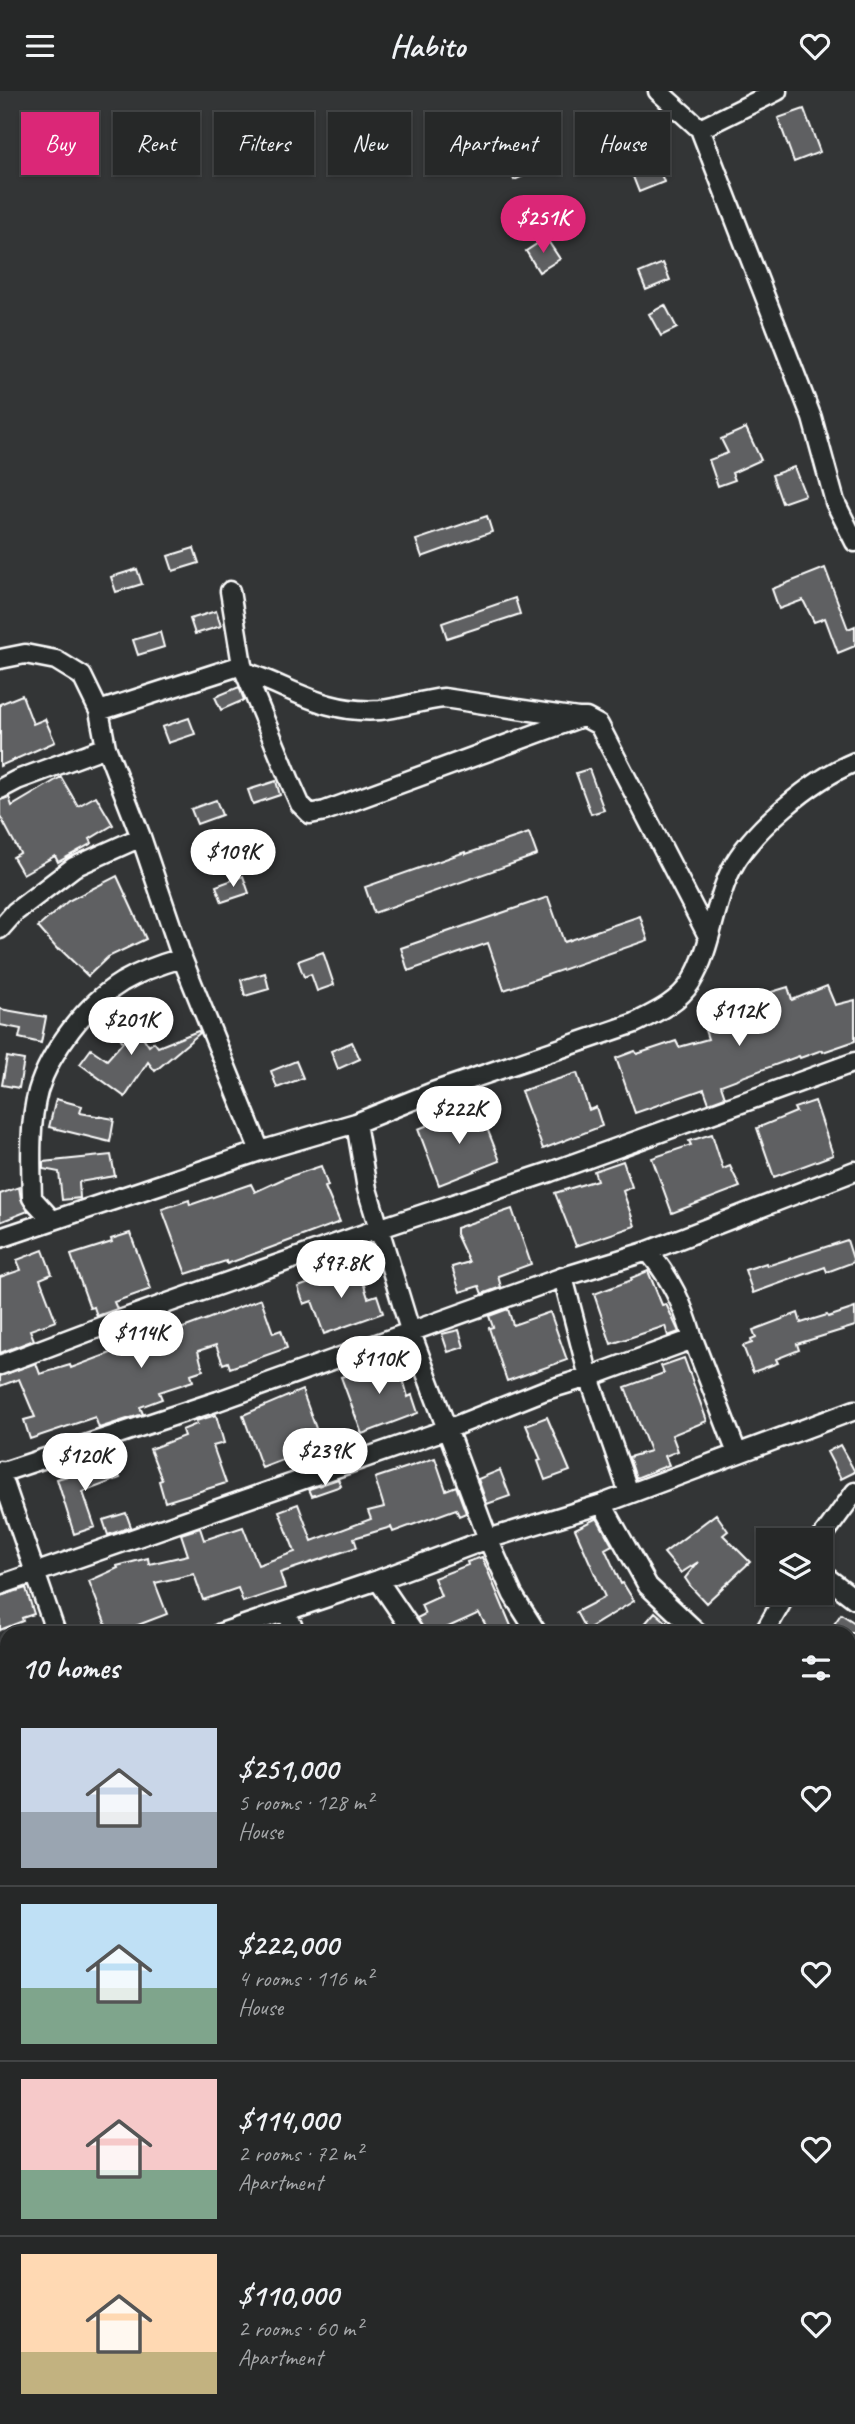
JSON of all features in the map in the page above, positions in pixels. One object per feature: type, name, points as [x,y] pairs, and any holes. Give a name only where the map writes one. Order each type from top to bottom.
[{"type":"street","points":[[658,91],[700,129],[812,418],[835,502],[855,542]]},
{"type":"street","points":[[700,129],[777,91]]},
{"type":"street","points":[[230,591],[244,668],[300,804],[310,814],[325,811],[579,718]]},
{"type":"street","points":[[0,659],[25,654],[56,660],[82,675],[99,711],[106,747],[141,837],[182,958],[260,1151]]},
{"type":"street","points":[[99,711],[244,668],[323,705],[381,710],[424,699],[444,698],[586,718],[599,725],[709,938]]},
{"type":"street","points":[[0,789],[17,780],[106,747]]},
{"type":"street","points":[[0,1238],[260,1151],[356,1123],[433,1092],[635,1023],[664,1009],[691,983],[709,938],[729,873],[748,842],[805,792],[838,769],[855,762]]},
{"type":"street","points":[[0,929],[15,912],[74,867],[141,837]]},
{"type":"street","points":[[52,1220],[32,1198],[31,1160],[38,1093],[50,1058],[73,1028],[120,983],[151,968],[182,958]]},
{"type":"street","points":[[0,1365],[855,1062]]},
{"type":"street","points":[[356,1123],[367,1189],[410,1331],[488,1539],[513,1595],[533,1626]]},
{"type":"street","points":[[54,1626],[0,1472],[218,1401],[564,1277],[648,1251],[855,1171]]},
{"type":"street","points":[[648,1251],[668,1275],[687,1316],[693,1339],[737,1453]]},
{"type":"street","points":[[564,1277],[589,1377],[629,1493]]},
{"type":"street","points":[[0,1585],[445,1430],[543,1391],[693,1339]]},
{"type":"street","points":[[242,1626],[488,1539],[602,1504],[855,1410]]},
{"type":"street","points":[[829,1528],[855,1492]]},
{"type":"street","points":[[602,1504],[648,1586],[691,1626]]},
{"type":"street","points":[[378,1580],[409,1626]]},
{"type":"street","points":[[833,1582],[855,1599]]},
{"type":"street","points":[[768,1626],[780,1605]]},
{"type":"street","points":[[287,1612],[292,1626]]},
{"type":"building","points":[[804,109],[820,152],[794,162],[778,118]]},
{"type":"building","points":[[512,175],[526,175],[514,180]]},
{"type":"building","points":[[632,175],[661,175],[664,182],[639,192]]},
{"type":"building","points":[[546,238],[560,259],[539,272],[526,251]]},
{"type":"building","points":[[663,263],[670,280],[646,290],[639,273]]},
{"type":"building","points":[[665,305],[677,328],[661,336],[649,314]]},
{"type":"building","points":[[746,428],[761,460],[732,473],[735,480],[718,486],[709,460],[728,453],[721,439]]},
{"type":"building","points":[[794,467],[805,495],[782,503],[772,475]]},
{"type":"building","points":[[487,516],[492,532],[422,557],[416,540]]},
{"type":"building","points":[[194,548],[199,563],[173,571],[168,556]]},
{"type":"building","points":[[825,568],[848,629],[855,626],[855,646],[838,653],[825,618],[814,622],[803,600],[779,609],[772,589]]},
{"type":"building","points":[[137,569],[142,584],[116,592],[111,577]]},
{"type":"building","points":[[515,598],[520,614],[447,638],[442,623]]},
{"type":"building","points":[[216,611],[221,626],[195,634],[190,619]]},
{"type":"building","points":[[160,632],[164,647],[138,655],[133,640]]},
{"type":"building","points":[[239,687],[244,700],[221,710],[215,697]]},
{"type":"building","points":[[22,695],[33,724],[45,719],[55,742],[0,766],[0,704]]},
{"type":"building","points":[[189,718],[195,734],[168,743],[162,727]]},
{"type":"building","points":[[589,769],[604,810],[591,814],[576,773]]},
{"type":"building","points":[[61,777],[78,806],[96,796],[113,825],[90,839],[92,843],[58,862],[55,856],[23,874],[13,857],[20,853],[0,816],[0,800],[9,797],[12,806]]},
{"type":"building","points":[[276,781],[280,795],[253,804],[248,790]]},
{"type":"building","points":[[216,800],[222,815],[197,824],[191,809]]},
{"type":"building","points":[[529,833],[537,855],[374,913],[365,887]]},
{"type":"building","points":[[117,876],[146,939],[108,957],[88,976],[58,950],[38,927],[68,901]]},
{"type":"building","points":[[243,876],[249,893],[222,902],[216,886]]},
{"type":"building","points":[[548,897],[564,942],[640,916],[648,940],[504,990],[488,943],[408,971],[401,948]]},
{"type":"building","points":[[323,952],[334,985],[317,991],[311,974],[304,977],[298,961]]},
{"type":"building","points":[[265,973],[269,989],[245,996],[241,980]]},
{"type":"building","points":[[827,986],[835,1005],[855,1000],[855,1041],[823,1052],[822,1050],[800,1058],[799,1056],[721,1085],[725,1097],[709,1103],[704,1089],[635,1113],[616,1058],[676,1041],[679,1047],[708,1039],[705,1030],[752,1013],[748,999],[788,987],[792,1000]]},
{"type":"building","points":[[0,1009],[46,1017],[41,1043],[19,1038],[21,1029],[0,1025]]},
{"type":"building","points":[[128,1015],[149,1046],[154,1042],[158,1047],[198,1031],[200,1033],[155,1071],[148,1062],[125,1097],[80,1064],[91,1049],[107,1060],[123,1042],[112,1026]]},
{"type":"building","points":[[352,1042],[360,1059],[338,1069],[331,1051]]},
{"type":"building","points":[[7,1057],[24,1060],[19,1088],[2,1085]]},
{"type":"building","points":[[296,1061],[303,1078],[277,1088],[271,1071]]},
{"type":"building","points":[[577,1073],[589,1110],[596,1107],[602,1126],[543,1149],[521,1091]]},
{"type":"building","points":[[56,1099],[82,1106],[80,1113],[114,1119],[110,1142],[49,1127]]},
{"type":"building","points":[[815,1101],[833,1155],[774,1177],[757,1128],[796,1112],[794,1108]]},
{"type":"building","points":[[479,1108],[500,1161],[439,1185],[418,1129],[438,1121],[439,1124]]},
{"type":"building","points":[[712,1134],[723,1169],[730,1166],[740,1187],[672,1213],[652,1158],[691,1145],[689,1141]]},
{"type":"building","points":[[111,1155],[115,1176],[79,1182],[80,1198],[62,1200],[59,1172],[43,1169],[43,1162]]},
{"type":"building","points":[[623,1161],[632,1187],[623,1191],[635,1226],[576,1246],[555,1193],[597,1180],[594,1171]]},
{"type":"building","points":[[321,1166],[328,1186],[325,1187],[340,1222],[227,1264],[226,1261],[186,1274],[162,1209],[189,1200],[190,1205],[251,1184],[255,1192]]},
{"type":"building","points":[[19,1187],[21,1199],[28,1211],[0,1222],[0,1194]]},
{"type":"building","points":[[512,1209],[531,1264],[498,1276],[501,1287],[482,1294],[479,1286],[460,1292],[452,1267],[469,1262],[456,1234],[456,1228]]},
{"type":"building","points":[[130,1233],[151,1289],[114,1302],[117,1309],[97,1316],[94,1307],[90,1308],[71,1255],[112,1242],[111,1239]]},
{"type":"building","points":[[847,1240],[854,1262],[827,1272],[825,1267],[753,1293],[745,1270],[766,1263],[767,1266]]},
{"type":"building","points":[[43,1250],[52,1274],[40,1279],[56,1321],[30,1330],[34,1340],[0,1353],[0,1277],[21,1270],[17,1260]]},
{"type":"building","points":[[358,1266],[368,1298],[377,1295],[383,1313],[324,1334],[312,1301],[304,1304],[298,1287]]},
{"type":"building","points":[[648,1271],[662,1305],[666,1304],[679,1332],[668,1336],[665,1326],[611,1344],[594,1294]]},
{"type":"building","points":[[261,1299],[273,1333],[281,1330],[287,1348],[230,1368],[228,1362],[223,1364],[216,1345],[198,1351],[203,1370],[191,1374],[193,1381],[159,1392],[162,1399],[140,1407],[143,1414],[99,1428],[95,1417],[30,1439],[24,1420],[35,1417],[19,1379],[0,1386],[0,1376],[36,1363],[40,1374],[70,1365],[71,1368],[111,1353],[105,1337],[125,1330],[132,1347]]},
{"type":"building","points":[[855,1308],[855,1326],[797,1344],[799,1350],[776,1359],[778,1363],[753,1372],[743,1346],[752,1343],[751,1340],[756,1338],[753,1330],[798,1313],[801,1323]]},
{"type":"building","points":[[508,1309],[513,1325],[550,1312],[567,1360],[507,1381],[489,1328],[493,1327],[489,1316]]},
{"type":"building","points":[[459,1330],[464,1347],[448,1352],[442,1334]]},
{"type":"building","points":[[397,1357],[408,1397],[412,1395],[418,1413],[362,1434],[341,1377]]},
{"type":"building","points":[[684,1358],[707,1421],[672,1435],[678,1451],[665,1456],[669,1465],[636,1478],[629,1457],[650,1451],[625,1387],[664,1373],[661,1366]]},
{"type":"building","points":[[302,1390],[322,1445],[262,1468],[243,1415]]},
{"type":"building","points":[[216,1415],[224,1443],[213,1446],[226,1483],[165,1502],[159,1481],[162,1480],[150,1449],[184,1436],[182,1430],[197,1424],[196,1421]]},
{"type":"building","points":[[547,1417],[570,1471],[545,1480],[538,1461],[541,1460],[526,1425]]},
{"type":"building","points":[[840,1445],[855,1472],[841,1479],[827,1452]]},
{"type":"building","points":[[435,1458],[446,1490],[456,1486],[466,1513],[459,1516],[456,1509],[393,1532],[391,1527],[354,1538],[357,1547],[280,1573],[285,1588],[243,1602],[238,1588],[203,1600],[194,1574],[155,1583],[167,1614],[135,1626],[106,1626],[89,1581],[118,1568],[117,1566],[148,1558],[149,1564],[188,1555],[181,1534],[200,1528],[204,1540],[243,1527],[258,1565],[295,1552],[279,1511],[298,1504],[312,1541],[371,1519],[368,1511],[384,1507],[375,1478]]},
{"type":"building","points":[[113,1459],[120,1478],[83,1492],[95,1527],[74,1534],[57,1479],[96,1468],[95,1465]]},
{"type":"building","points":[[500,1470],[510,1496],[487,1504],[478,1479]]},
{"type":"building","points":[[338,1479],[341,1486],[312,1496],[309,1489]]},
{"type":"building","points":[[126,1513],[131,1527],[108,1535],[103,1520]]},
{"type":"building","points":[[716,1514],[728,1531],[723,1535],[750,1562],[706,1603],[685,1578],[698,1562],[681,1573],[664,1553]]},
{"type":"building","points":[[597,1518],[612,1545],[605,1549],[621,1584],[623,1583],[634,1601],[593,1626],[584,1626],[576,1612],[605,1597],[575,1529]]},
{"type":"building","points":[[482,1557],[511,1626],[486,1626],[479,1613],[450,1626],[421,1626],[417,1618],[425,1614],[421,1605],[441,1596],[434,1578],[468,1565],[467,1562]]},
{"type":"building","points":[[26,1588],[34,1614],[10,1626],[0,1626],[0,1596]]},
{"type":"building","points":[[655,1612],[671,1626],[643,1626]]},
{"type":"building","points":[[841,1614],[855,1623],[855,1626],[833,1626]]}]
